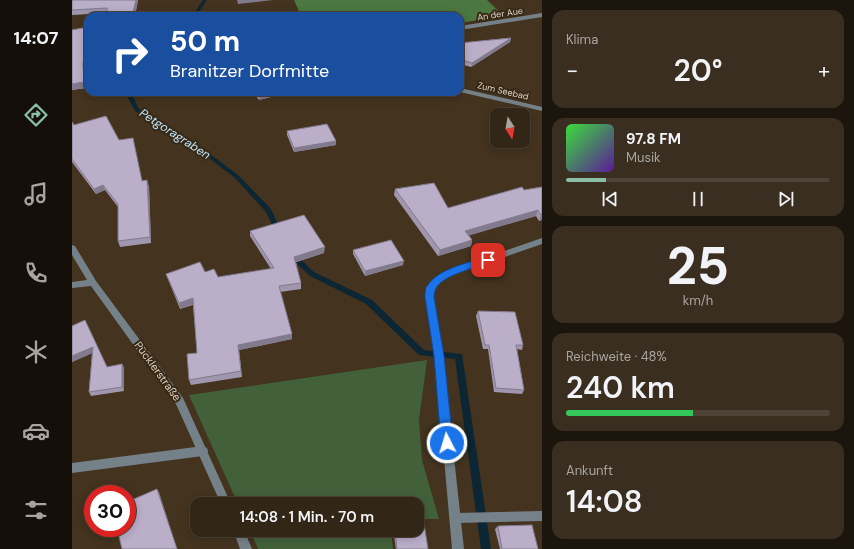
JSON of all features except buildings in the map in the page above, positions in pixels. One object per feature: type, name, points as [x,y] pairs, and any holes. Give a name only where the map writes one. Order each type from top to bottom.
[{"type":"street","name":"An der Aue","points":[[464,27],[542,15]]},
{"type":"street","name":"Zum Seebad","points":[[464,91],[542,109]]},
{"type":"street","points":[[458,549],[439,356],[429,297],[431,287],[437,280],[447,274],[542,242]]},
{"type":"street","name":"Pücklerstraße","points":[[72,248],[93,283],[180,401],[223,497]]},
{"type":"street","points":[[72,285],[93,283]]},
{"type":"street","points":[[72,468],[203,451]]},
{"type":"street","points":[[455,518],[542,516]]},
{"type":"street","points":[[241,537],[246,549]]},
{"type":"green space","points":[[294,0],[487,0],[504,16],[464,22],[464,12],[299,12]]},
{"type":"green space","points":[[427,360],[419,420],[422,460],[439,519],[424,519],[424,497],[235,497],[189,395]]},
{"type":"green space","points":[[253,537],[392,537],[393,549],[258,549]]},
{"type":"waterway","name":"Petgoragraben","points":[[197,12],[205,0]]},
{"type":"waterway","name":"Petgoragraben","points":[[130,96],[137,110],[194,144],[237,177],[269,211],[278,231]]},
{"type":"waterway","name":"Petgoragraben","points":[[292,255],[312,274],[369,302],[422,353],[459,356],[486,549]]},
{"type":"route","points":[[447,443],[439,356],[429,297],[431,287],[437,280],[447,274],[488,260]]}]
